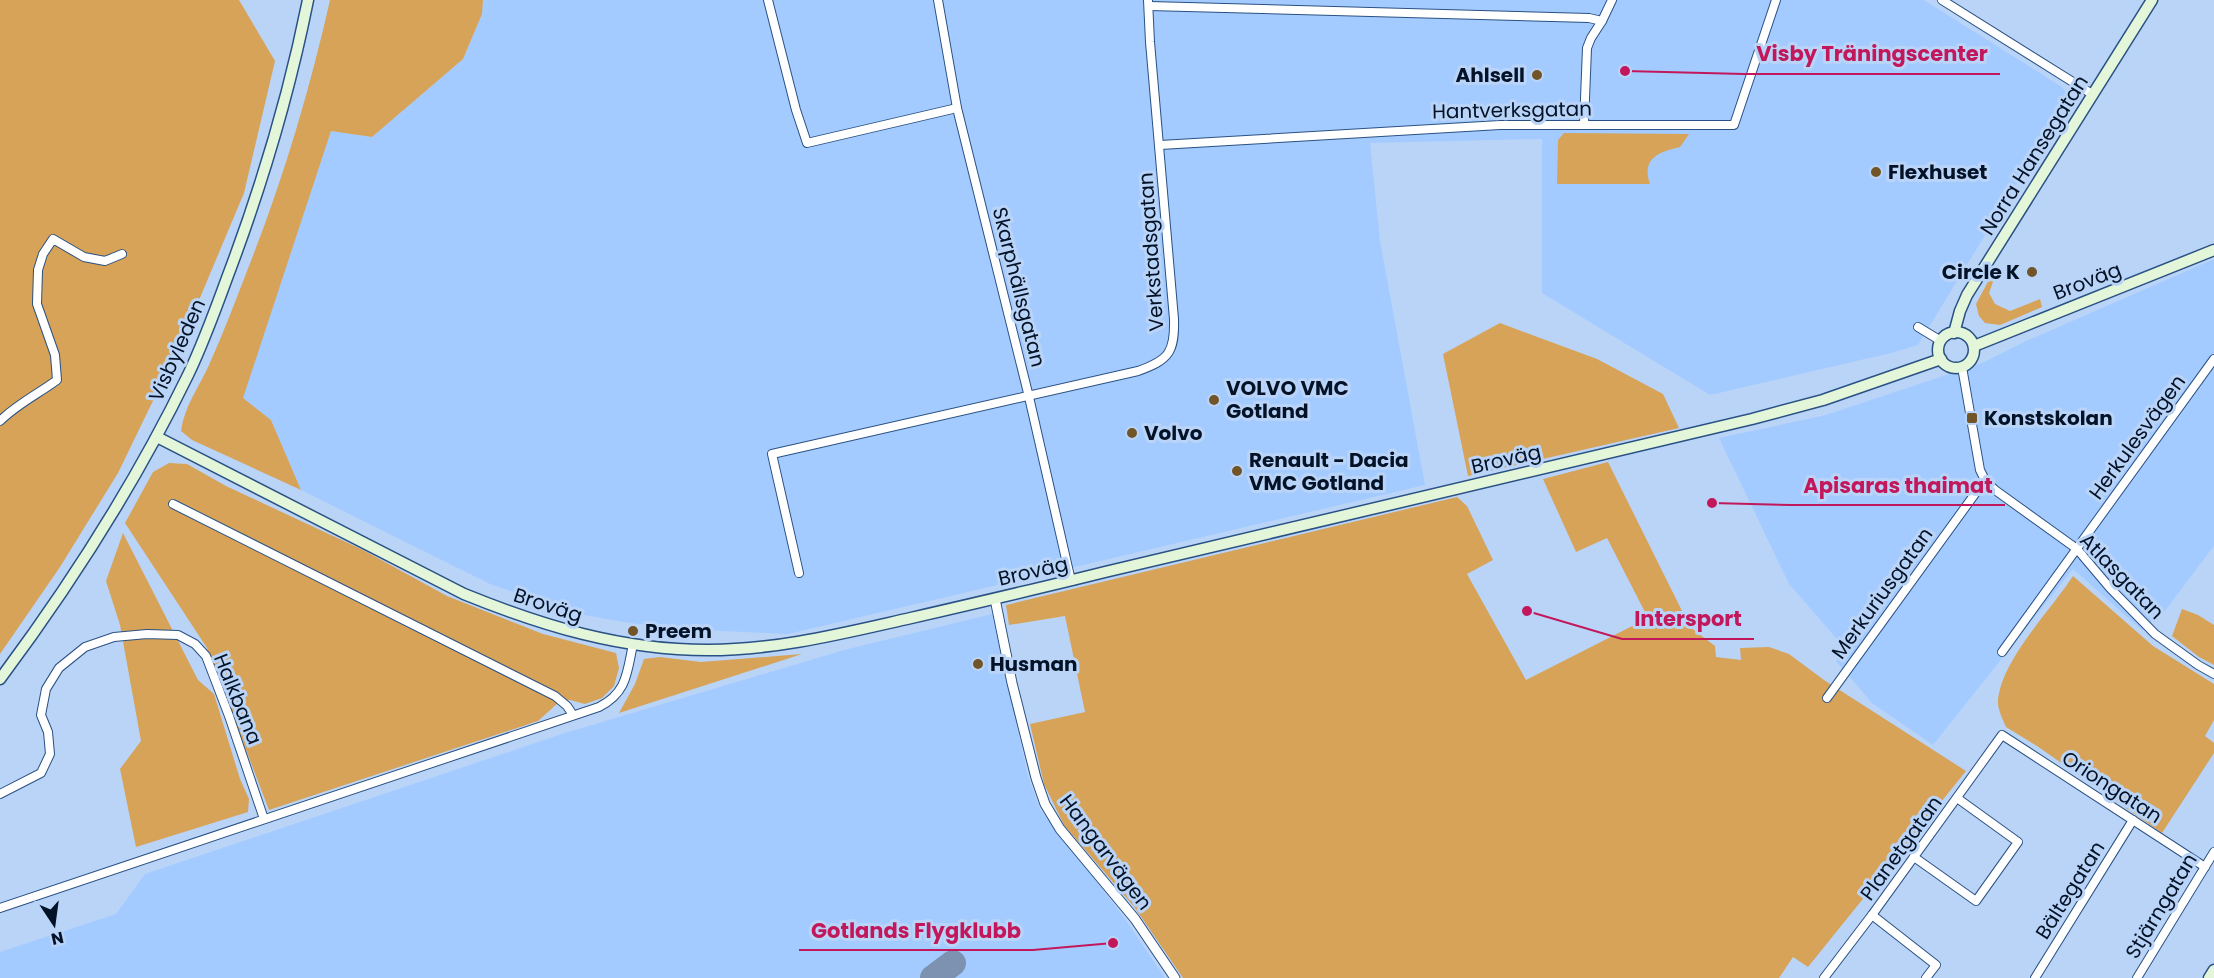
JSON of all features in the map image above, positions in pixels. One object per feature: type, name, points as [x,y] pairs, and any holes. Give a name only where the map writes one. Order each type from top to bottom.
[{"type":"main road","name":"Visbyleden","points":[[0,679],[82,560],[157,438],[194,363],[247,223],[283,107],[308,0]]},
{"type":"main road","name":"Norra Hansegatan","points":[[1954,333],[1960,310],[1968,295],[2152,0]]},
{"type":"main road","name":"Broväg","points":[[1974,346],[2214,250]]},
{"type":"main road","points":[[1954,333],[1965,335],[1974,346],[1972,359],[1962,368],[1950,367],[1941,359],[1938,349],[1941,341],[1947,335],[1954,333]]},
{"type":"main road","name":"Broväg","points":[[157,438],[464,594],[545,625],[573,633],[633,644],[711,650],[795,644],[995,599],[1762,416],[1823,400],[1941,359]]},
{"type":"main road","points":[[2209,978],[2214,970]]},
{"type":"street","points":[[768,0],[796,110],[807,143],[957,108]]},
{"type":"street","name":"Skarphällsgatan","points":[[938,0],[957,108],[1029,397],[1071,581]]},
{"type":"street","points":[[1584,124],[1587,48],[1612,0]]},
{"type":"street","name":"Hantverksgatan","points":[[1160,145],[1500,125],[1734,125],[1776,0]]},
{"type":"street","points":[[1941,0],[2092,94]]},
{"type":"street","points":[[1148,3],[1577,18],[1602,21]]},
{"type":"street","name":"Verkstadsgatan","points":[[1029,397],[1138,371],[1157,364],[1169,353],[1173,345],[1174,319],[1148,3]]},
{"type":"street","points":[[0,421],[14,407],[34,398],[57,380],[55,355],[36,304],[38,270],[43,254],[53,239],[84,257],[105,261],[122,254]]},
{"type":"street","points":[[1918,327],[1941,341]]},
{"type":"street","name":"Herkulesvägen","points":[[2002,652],[2214,359]]},
{"type":"street","points":[[1962,368],[1980,470],[1985,480]]},
{"type":"street","points":[[799,573],[772,454],[1029,397]]},
{"type":"street","name":"Atlasgatan","points":[[1985,480],[2029,516],[2077,549],[2110,588],[2155,634],[2198,666],[2214,674]]},
{"type":"street","name":"Merkuriusgatan","points":[[1827,698],[1985,480]]},
{"type":"street","points":[[173,504],[555,696],[567,706],[573,715]]},
{"type":"street","name":"Hangarvägen","points":[[995,599],[1012,683],[1036,778],[1045,804],[1060,829],[1135,920],[1175,978]]},
{"type":"street","name":"Halkbana","points":[[0,794],[41,773],[50,754],[48,732],[41,715],[46,689],[59,668],[85,647],[114,638],[147,634],[178,635],[195,645],[206,656],[264,819]]},
{"type":"street","points":[[0,908],[599,707],[616,697],[626,677],[633,644]]},
{"type":"street","name":"Planetgatan","points":[[1826,977],[2002,735]]},
{"type":"street","name":"Oriongatan","points":[[2002,735],[2205,867]]},
{"type":"street","points":[[1914,857],[1976,901],[2018,842],[1957,798]]},
{"type":"street","name":"Bältegatan","points":[[2034,978],[2133,820]]},
{"type":"street","name":"Stjärngatan","points":[[2137,978],[2214,852]]},
{"type":"street","points":[[1872,915],[1936,965],[1926,978]]},
{"type":"shaded area","points":[[0,0],[239,0],[275,61],[244,193],[181,343],[118,473],[60,567],[0,654]]},
{"type":"shaded area","points":[[330,0],[483,0],[482,14],[463,59],[372,137],[331,131],[243,398],[271,420],[301,490],[192,440],[181,431],[189,405],[219,342],[272,205],[304,103]]},
{"type":"shaded area","points":[[483,0],[1924,0],[2062,87],[2069,98],[1918,345],[1710,395],[1542,293],[1542,139],[1370,143],[1380,241],[1425,485],[788,634],[701,630],[629,623],[573,613],[490,584],[301,490],[271,420],[242,398],[331,131],[372,137],[463,59],[482,14]]},
{"type":"shaded area","points":[[1564,133],[1689,134],[1680,147],[1659,154],[1650,162],[1648,175],[1650,184],[1557,184],[1558,140]]},
{"type":"shaded area","points":[[2214,259],[2214,546],[2164,612],[2142,630],[2073,569],[1933,745],[1872,703],[1836,661],[1843,646],[1789,584],[1719,438],[1826,415],[1982,363],[2026,341]]},
{"type":"shaded area","points":[[1991,276],[1994,279],[1989,293],[1995,304],[2010,311],[2040,299],[2042,307],[2000,325],[1985,323],[1979,316],[1976,304]]},
{"type":"shaded area","points":[[1500,323],[1597,359],[1663,394],[1679,428],[1468,476],[1443,354]]},
{"type":"shaded area","points":[[1608,462],[1690,627],[1715,646],[1716,657],[1741,660],[1740,648],[1769,647],[1789,654],[1824,680],[1966,771],[1808,967],[1793,957],[1779,978],[1183,978],[1135,908],[1064,825],[1044,784],[1030,724],[1085,712],[1065,616],[1009,625],[1006,605],[1457,497],[1467,506],[1493,560],[1467,574],[1526,680],[1648,618],[1607,538],[1576,552],[1543,479]]},
{"type":"shaded area","points":[[169,463],[187,464],[226,486],[363,550],[447,596],[543,634],[616,653],[619,668],[614,686],[602,698],[585,704],[570,700],[558,703],[538,721],[269,810],[207,648],[125,523],[153,472]]},
{"type":"shaded area","points":[[123,533],[198,680],[214,694],[240,779],[249,799],[248,812],[136,847],[120,769],[141,741],[120,625],[106,581]]},
{"type":"shaded area","points":[[2073,576],[2153,646],[2214,684],[2214,720],[2205,736],[2214,743],[2214,753],[2162,833],[2006,727],[2000,714],[1998,700],[2001,684],[2008,668],[2029,635]]},
{"type":"shaded area","points":[[2182,609],[2214,625],[2214,665],[2199,657],[2172,636]]},
{"type":"shaded area","points":[[992,614],[1028,776],[1040,809],[1123,916],[1165,978],[0,978],[0,952],[116,914],[145,874],[565,733],[844,650]]},
{"type":"shaded area","points":[[802,654],[619,713],[635,684],[644,659],[660,657],[701,662]]},
{"type":"taxiway","points":[[933,978],[953,963]]},
{"type":"place","name":"Visby Träningscenter","points":[[1625,71]]},
{"type":"place","name":"Ahlsell","points":[[1537,75]]},
{"type":"place","name":"Flexhuset","points":[[1876,172]]},
{"type":"place","name":"Circle K","points":[[2032,272]]},
{"type":"place","name":"VOLVO VMC Gotland","points":[[1214,400]]},
{"type":"place","name":"Konstskolan","points":[[1972,418]]},
{"type":"place","name":"Volvo","points":[[1132,433]]},
{"type":"place","name":"Renault - Dacia VMC Gotland","points":[[1237,471]]},
{"type":"place","name":"Apisaras thaimat","points":[[1712,503]]},
{"type":"place","name":"Intersport","points":[[1527,611]]},
{"type":"place","name":"Preem","points":[[633,631]]},
{"type":"place","name":"Husman","points":[[978,664]]},
{"type":"place","name":"Gotlands Flygklubb","points":[[1113,943]]}]
